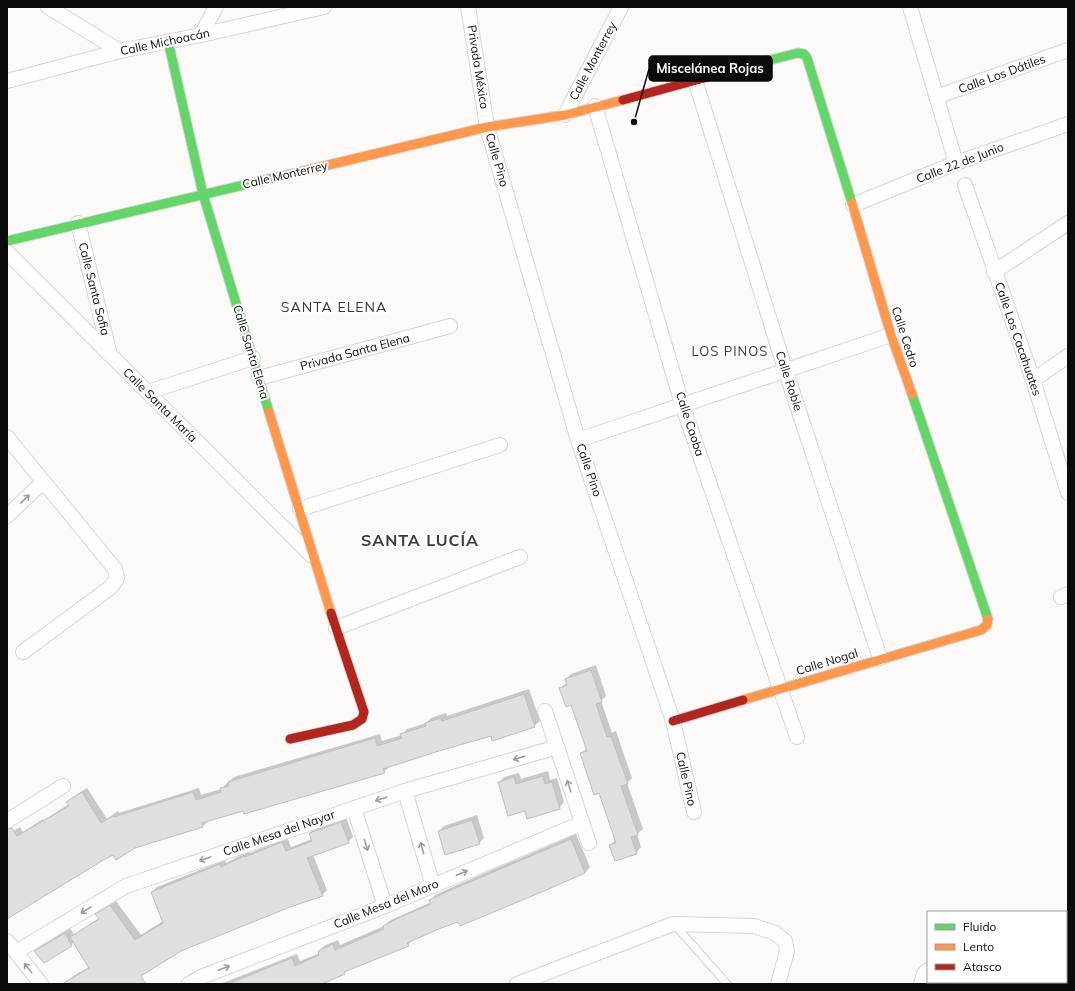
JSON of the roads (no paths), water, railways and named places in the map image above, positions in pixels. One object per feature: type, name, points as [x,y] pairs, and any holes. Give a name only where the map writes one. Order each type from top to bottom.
[{"type":"street","points":[[48,7],[120,51]]},
{"type":"street","points":[[200,35],[216,7]]},
{"type":"street","name":"Calle Michoacán","points":[[7,81],[120,51],[200,35],[324,7]]},
{"type":"street","name":"Privada México","points":[[468,7],[488,127]]},
{"type":"street","name":"Calle Monterrey","points":[[565,115],[621,7]]},
{"type":"street","points":[[910,7],[956,163]]},
{"type":"street","name":"Calle Santa Elena","points":[[168,41],[203,194],[300,509],[313,557],[362,701],[364,712],[362,719],[353,725],[290,738]]},
{"type":"street","name":"Calle Los Dátiles","points":[[936,97],[1068,50]]},
{"type":"street","name":"Calle Monterrey","points":[[7,242],[78,223],[488,127],[565,115],[798,53],[804,54]]},
{"type":"street","name":"Calle Cedro","points":[[804,54],[807,58],[853,205],[891,335],[988,616],[987,626]]},
{"type":"street","name":"Calle Roble","points":[[695,80],[786,372],[880,658]]},
{"type":"street","name":"Calle Caoba","points":[[595,106],[682,404],[797,737]]},
{"type":"street","name":"Calle 22 de Junio","points":[[853,205],[956,163],[1068,124]]},
{"type":"street","name":"Calle Pino","points":[[488,127],[578,440],[673,720],[694,812]]},
{"type":"street","name":"Calle Los Cacahuates","points":[[965,185],[994,272],[1033,380],[1068,493]]},
{"type":"street","name":"Calle Santa Sofia","points":[[78,223],[110,355]]},
{"type":"street","points":[[994,272],[1068,223]]},
{"type":"street","name":"Calle Santa María","points":[[7,252],[313,557]]},
{"type":"street","name":"Privada Santa Elena","points":[[259,378],[450,326]]},
{"type":"street","points":[[578,440],[682,404],[786,372],[891,335]]},
{"type":"street","points":[[1033,380],[1068,356]]},
{"type":"street","points":[[148,392],[253,358]]},
{"type":"street","points":[[7,437],[115,569],[118,578],[111,587],[23,652]]},
{"type":"street","points":[[300,509],[500,445]]},
{"type":"street","points":[[7,516],[43,482]]},
{"type":"street","points":[[336,628],[520,557]]},
{"type":"street","name":"Calle Nogal","points":[[673,720],[880,658],[981,630],[987,626]]},
{"type":"street","points":[[545,711],[589,843]]},
{"type":"street","name":"Calle Mesa del Nayar","points":[[16,952],[126,886],[405,791],[557,747]]},
{"type":"street","points":[[7,821],[63,786]]},
{"type":"street","points":[[405,791],[433,886]]},
{"type":"street","points":[[354,808],[385,906]]},
{"type":"street","name":"Calle Mesa del Moro","points":[[189,984],[201,977],[385,906],[582,823]]},
{"type":"street","points":[[517,984],[673,924],[754,926],[775,933],[785,941],[787,951],[778,984]]},
{"type":"street","points":[[7,940],[41,984]]},
{"type":"street","points":[[921,984],[924,974],[927,971]]},
{"type":"lane","points":[[673,924],[727,984]]},
{"type":"place","name":"Miscelánea Rojas","points":[[634,122]]},
{"type":"district","name":"SANTA ELENA","points":[[334,307]]},
{"type":"district","name":"LOS PINOS","points":[[730,351]]},
{"type":"district","name":"SANTA LUCÍA","points":[[420,540]]}]
